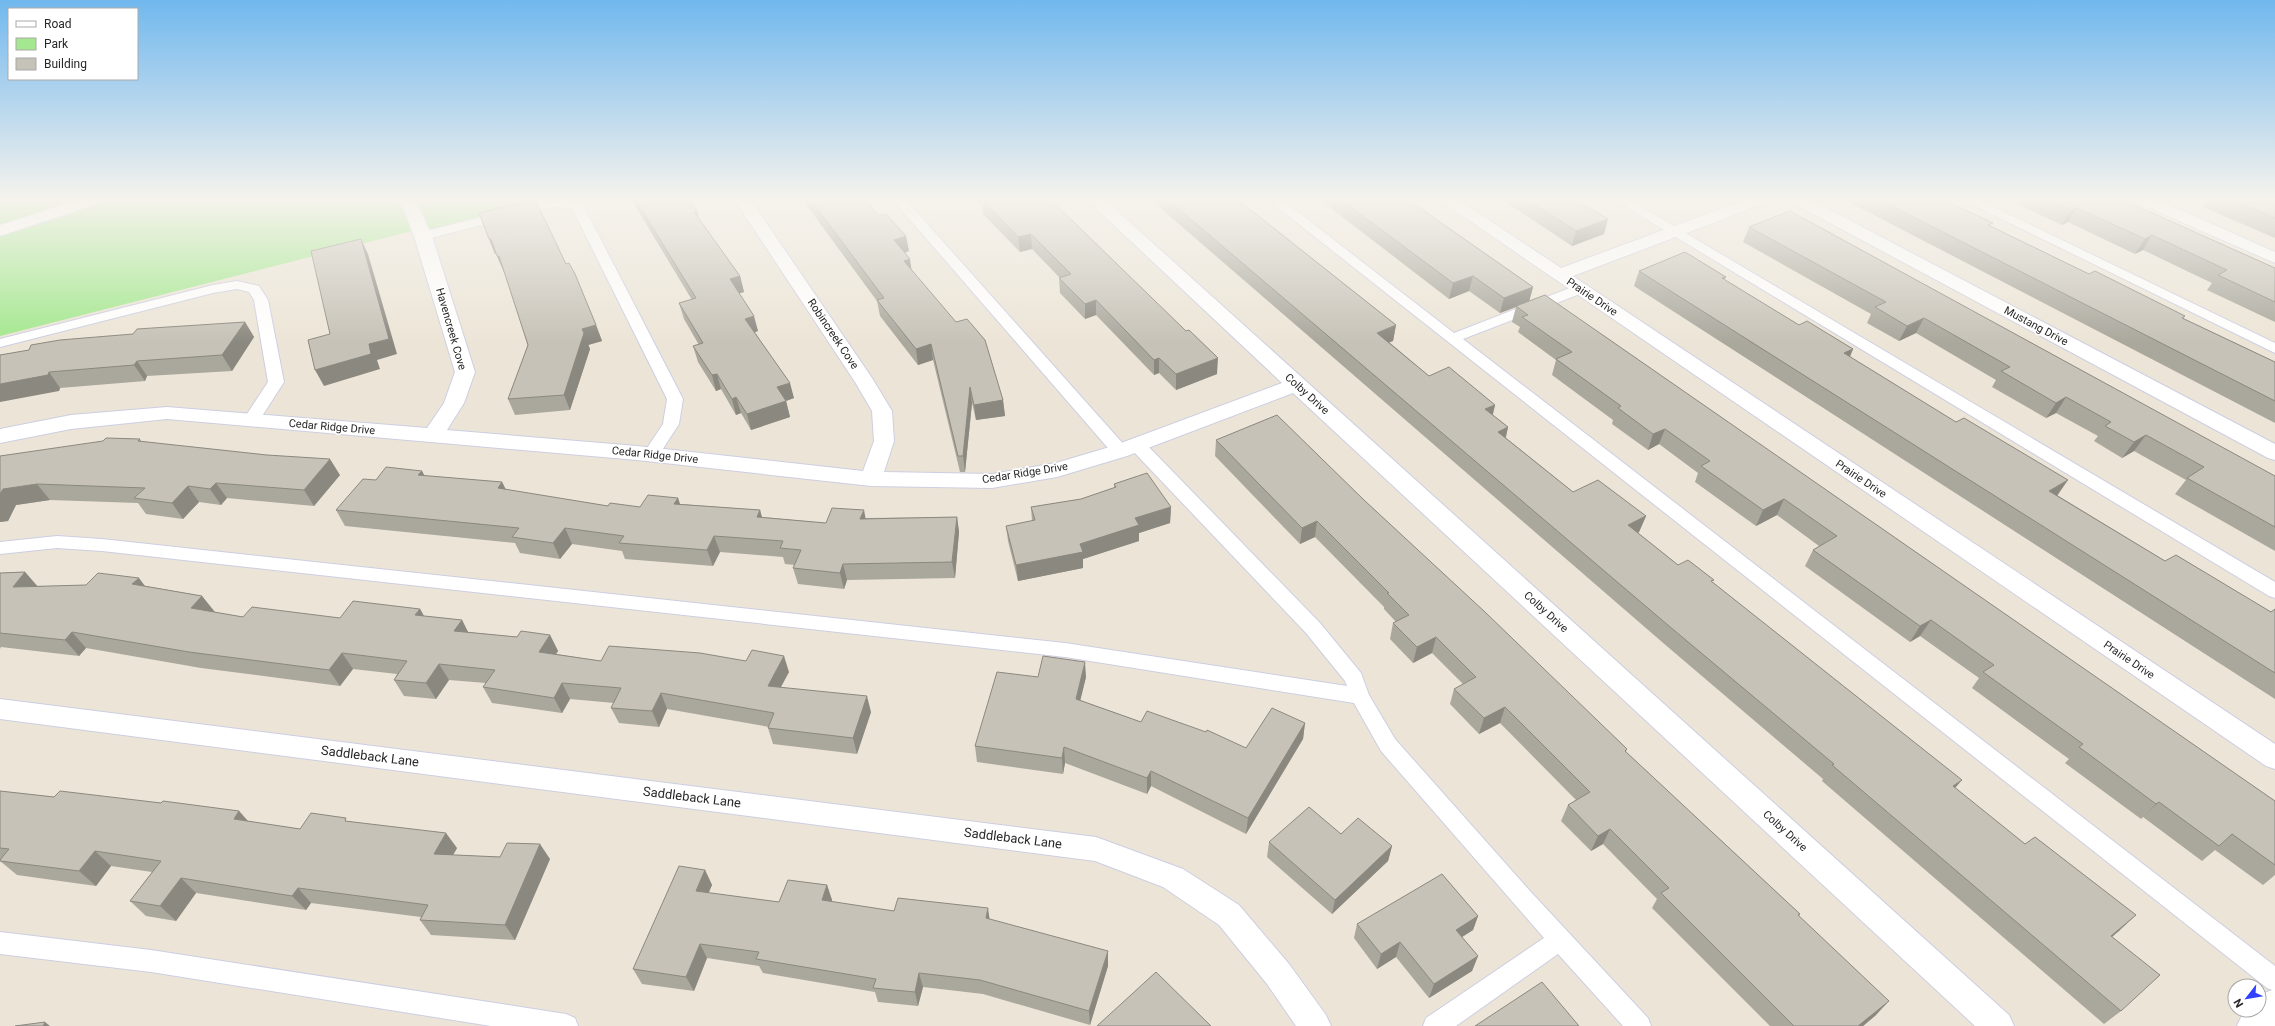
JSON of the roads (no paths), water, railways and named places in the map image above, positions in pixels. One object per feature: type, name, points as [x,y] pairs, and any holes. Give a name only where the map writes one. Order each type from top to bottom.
[{"type":"street","name":"Havencreek Cove","points":[[426,247],[466,372],[454,403],[433,435]]},
{"type":"street","name":"Robincreek Cove","points":[[774,247],[865,382],[882,411],[884,441],[871,480]]},
{"type":"street","name":"Colby Drive","points":[[1147,247],[1998,1026]]},
{"type":"street","name":"Prairie Drive","points":[[1517,247],[2275,758]]},
{"type":"street","points":[[1559,275],[1634,247]]},
{"type":"street","name":"Mustang Drive","points":[[1887,247],[2275,453]]},
{"type":"street","points":[[2250,247],[2275,258]]},
{"type":"street","name":"Cedar Ridge Drive","points":[[0,436],[71,422],[166,413],[651,454],[871,480],[992,481],[1057,470],[1129,448],[1297,384]]},
{"type":"street","name":"Saddleback Lane","points":[[0,709],[1096,849],[1173,878],[1229,916],[1278,974],[1315,1026]]},
{"type":"street","points":[[2253,1026],[2275,1004]]},
{"type":"lane","points":[[598,247],[675,399],[671,424],[651,454]]},
{"type":"lane","points":[[942,247],[1129,448],[1313,628],[1354,678],[1360,696],[1388,745],[1560,940],[1639,1026]]},
{"type":"lane","points":[[1334,247],[2275,980]]},
{"type":"lane","points":[[1699,247],[2275,591]]},
{"type":"lane","points":[[2065,247],[2275,349]]},
{"type":"lane","points":[[0,343],[213,289],[237,285],[254,289],[261,300],[270,361],[276,375],[276,382],[251,420]]},
{"type":"lane","points":[[1452,339],[1580,289]]},
{"type":"lane","points":[[0,548],[57,542],[126,548],[1065,650],[1360,696]]},
{"type":"lane","points":[[1435,1026],[1560,940]]},
{"type":"lane","points":[[0,943],[151,961],[566,1026]]}]
